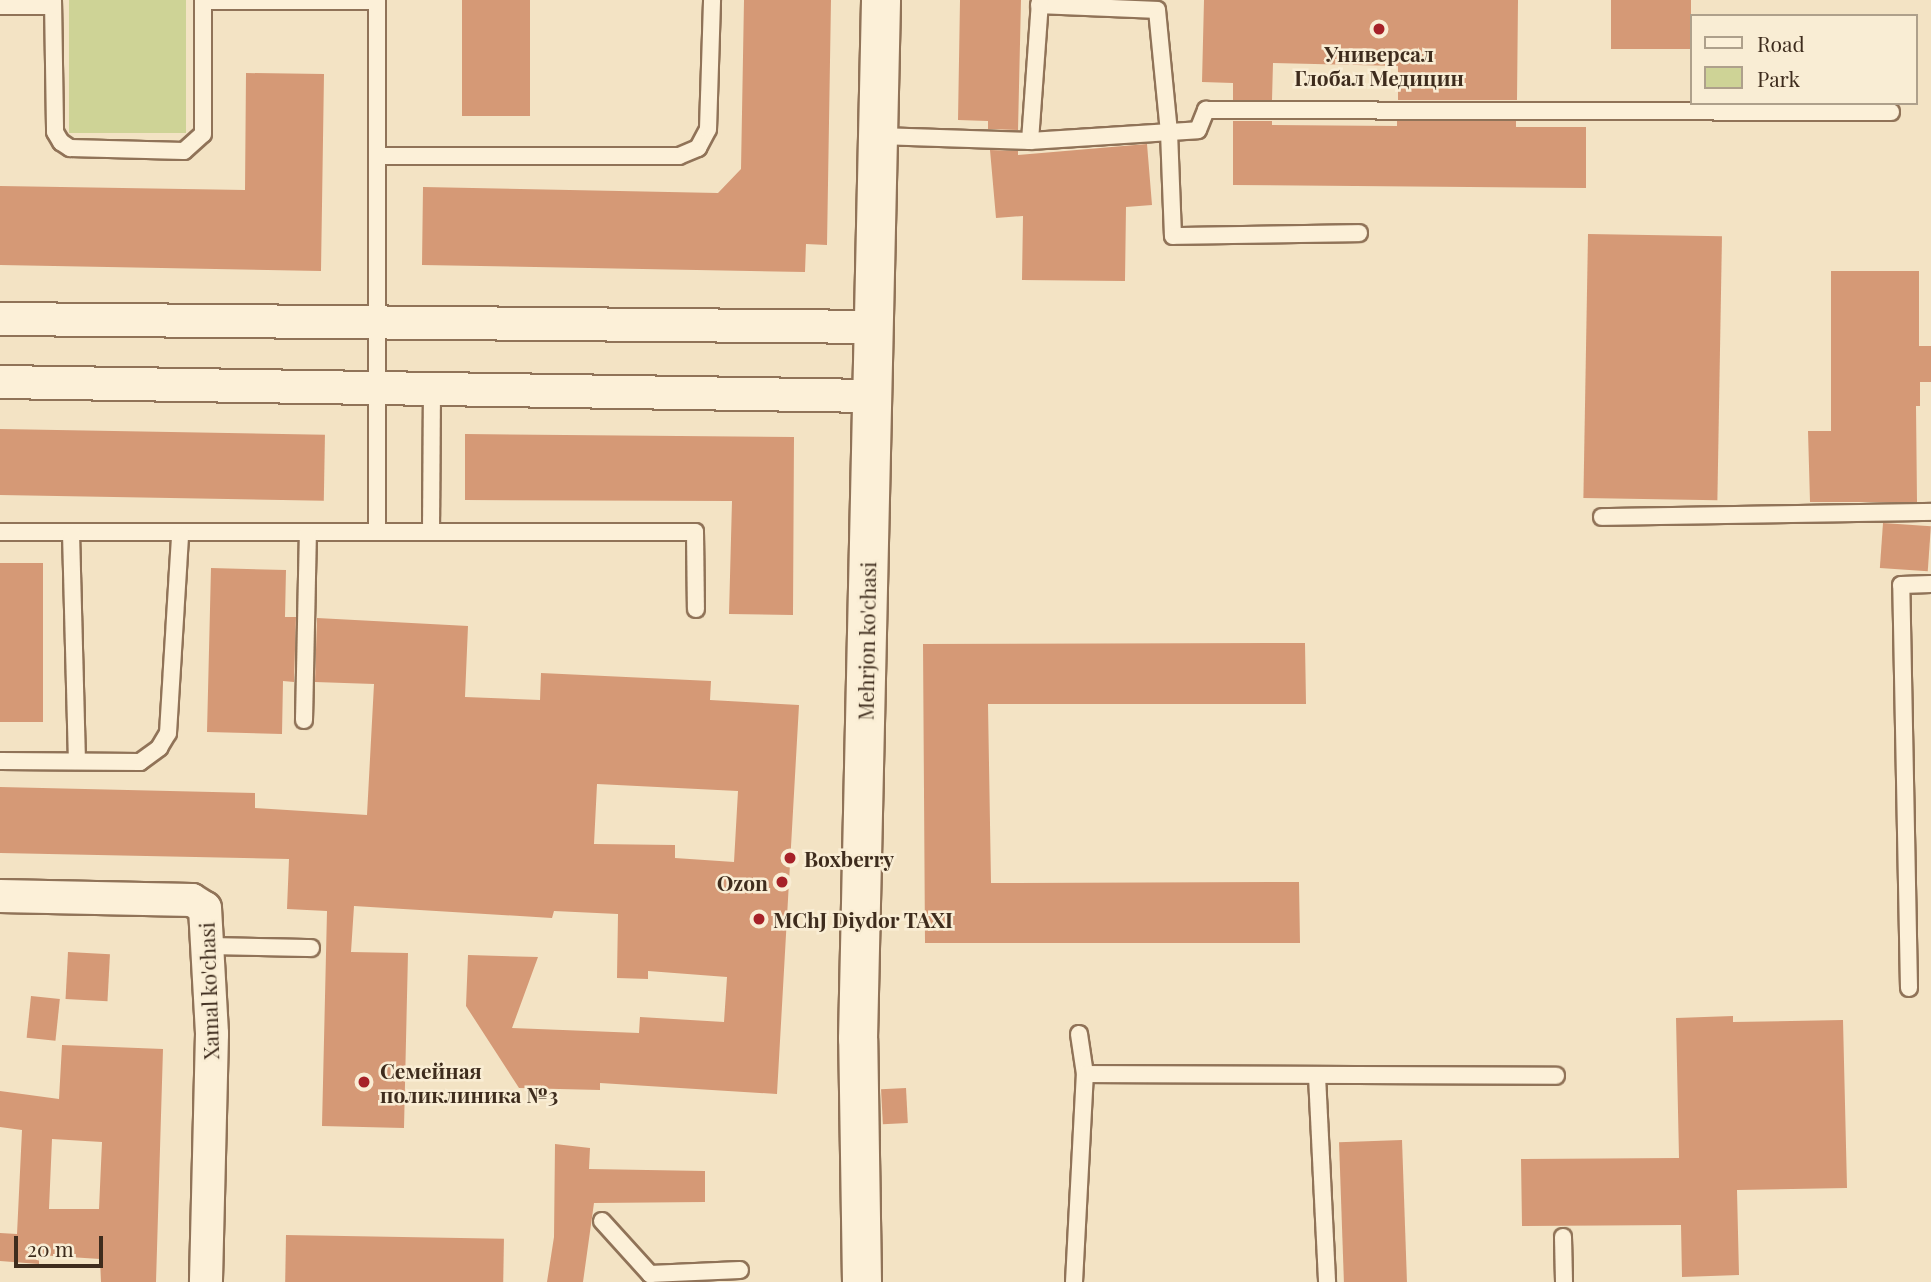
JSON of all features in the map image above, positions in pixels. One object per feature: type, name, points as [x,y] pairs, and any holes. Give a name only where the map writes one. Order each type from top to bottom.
[{"type":"street","name":"Mehrjon ko'chasi","points":[[862,1282],[858,1039],[881,0]]},
{"type":"street","points":[[0,319],[378,325],[874,327]]},
{"type":"street","points":[[0,383],[871,396]]},
{"type":"street","name":"Xamal ko'chasi","points":[[0,896],[192,900],[205,908],[212,1034],[206,1282]]},
{"type":"lane","points":[[0,6],[53,3],[55,132],[61,142],[70,148],[184,151],[203,134],[203,0],[377,1],[377,531]]},
{"type":"lane","points":[[377,156],[679,156],[698,148],[708,130],[712,0]]},
{"type":"lane","points":[[1030,141],[1040,2],[1157,10],[1169,132],[1173,236],[1359,233]]},
{"type":"lane","points":[[878,136],[1030,141],[1198,130],[1206,110],[1891,112]]},
{"type":"lane","points":[[431,531],[432,389]]},
{"type":"lane","points":[[1602,517],[1931,512]]},
{"type":"lane","points":[[0,532],[308,535],[377,531],[695,532],[695,609]]},
{"type":"lane","points":[[71,533],[77,761]]},
{"type":"lane","points":[[0,761],[140,762],[168,733],[180,534]]},
{"type":"lane","points":[[304,720],[308,535]]},
{"type":"lane","points":[[1909,988],[1901,585],[1931,584]]},
{"type":"lane","points":[[206,946],[311,948]]},
{"type":"lane","points":[[1074,1282],[1085,1074],[1079,1034]]},
{"type":"lane","points":[[1085,1074],[1556,1076]]},
{"type":"lane","points":[[1317,1076],[1327,1282]]},
{"type":"lane","points":[[602,1221],[650,1278],[740,1270]]},
{"type":"lane","points":[[1563,1237],[1564,1282]]},
{"type":"green space","points":[[69,0],[186,0],[186,133],[69,133]]},
{"type":"building","points":[[462,0],[530,0],[530,116],[462,116]]},
{"type":"building","points":[[744,0],[831,0],[827,245],[806,244],[805,272],[422,265],[423,187],[718,193],[741,169]]},
{"type":"building","points":[[960,0],[1021,0],[1018,130],[988,129],[988,121],[958,120]]},
{"type":"building","points":[[1204,0],[1518,0],[1517,100],[1398,100],[1398,66],[1273,63],[1272,100],[1233,100],[1233,83],[1202,82]]},
{"type":"building","points":[[1611,0],[1691,0],[1689,49],[1611,49]]},
{"type":"building","points":[[246,73],[324,74],[321,271],[0,265],[0,186],[245,190]]},
{"type":"building","points":[[1233,121],[1272,121],[1272,125],[1397,126],[1397,121],[1516,121],[1516,127],[1586,127],[1586,188],[1233,185]]},
{"type":"building","points":[[1147,144],[1152,205],[1126,207],[1125,281],[1022,280],[1023,216],[996,218],[990,150],[1018,151],[1018,155]]},
{"type":"building","points":[[1588,234],[1722,236],[1717,500],[1583,498]]},
{"type":"building","points":[[1831,271],[1919,271],[1919,346],[1931,346],[1931,382],[1920,382],[1920,406],[1916,406],[1917,502],[1810,502],[1808,431],[1831,431]]},
{"type":"building","points":[[0,429],[325,435],[324,501],[0,495]]},
{"type":"building","points":[[465,434],[794,437],[793,615],[729,614],[732,501],[465,500]]},
{"type":"building","points":[[1883,523],[1931,526],[1928,571],[1880,568]]},
{"type":"building","points":[[0,563],[43,563],[43,722],[0,722]]},
{"type":"building","points":[[211,568],[286,570],[285,617],[296,617],[294,682],[283,681],[282,734],[207,732]]},
{"type":"building","points":[[317,618],[468,626],[465,697],[540,700],[541,673],[711,681],[710,700],[799,705],[777,1094],[600,1083],[600,1090],[519,1088],[466,1006],[468,955],[538,957],[512,1028],[639,1033],[640,1017],[724,1022],[727,977],[648,971],[648,979],[617,978],[618,914],[554,911],[552,918],[354,906],[351,952],[408,953],[404,1128],[322,1126],[327,911],[287,909],[289,859],[0,853],[0,787],[255,793],[255,808],[367,815],[374,684],[315,682]],"holes":[[[597,784],[738,791],[734,862],[675,858],[675,845],[594,844]]]},
{"type":"building","points":[[1305,643],[1306,704],[988,704],[991,883],[1299,882],[1300,943],[925,943],[923,644]]},
{"type":"building","points":[[68,952],[110,954],[107,1001],[66,999]]},
{"type":"building","points":[[31,996],[60,999],[55,1041],[27,1038]]},
{"type":"building","points":[[1733,1016],[1733,1022],[1843,1020],[1847,1188],[1737,1190],[1739,1275],[1682,1277],[1681,1225],[1522,1226],[1521,1159],[1679,1158],[1676,1018]]},
{"type":"building","points":[[62,1045],[163,1049],[156,1282],[101,1282],[100,1259],[39,1255],[39,1264],[0,1261],[0,1233],[17,1234],[22,1130],[0,1127],[0,1091],[59,1099]],"holes":[[[52,1139],[102,1142],[99,1209],[49,1209]]]},
{"type":"building","points":[[906,1088],[908,1123],[883,1124],[881,1089]]},
{"type":"building","points":[[1402,1140],[1407,1282],[1344,1282],[1339,1142]]},
{"type":"building","points":[[555,1144],[590,1148],[589,1169],[705,1171],[705,1202],[594,1203],[583,1282],[547,1282],[554,1237]]},
{"type":"building","points":[[286,1235],[504,1239],[503,1282],[285,1282]]},
{"type":"place","name":"Универсал Глобал Медицин","points":[[1379,29]]},
{"type":"place","name":"Boxberry","points":[[790,858]]},
{"type":"place","name":"Ozon","points":[[782,882]]},
{"type":"place","name":"MChJ Diydor TAXI","points":[[759,919]]},
{"type":"place","name":"Семейная поликлиника №3","points":[[364,1082]]}]
